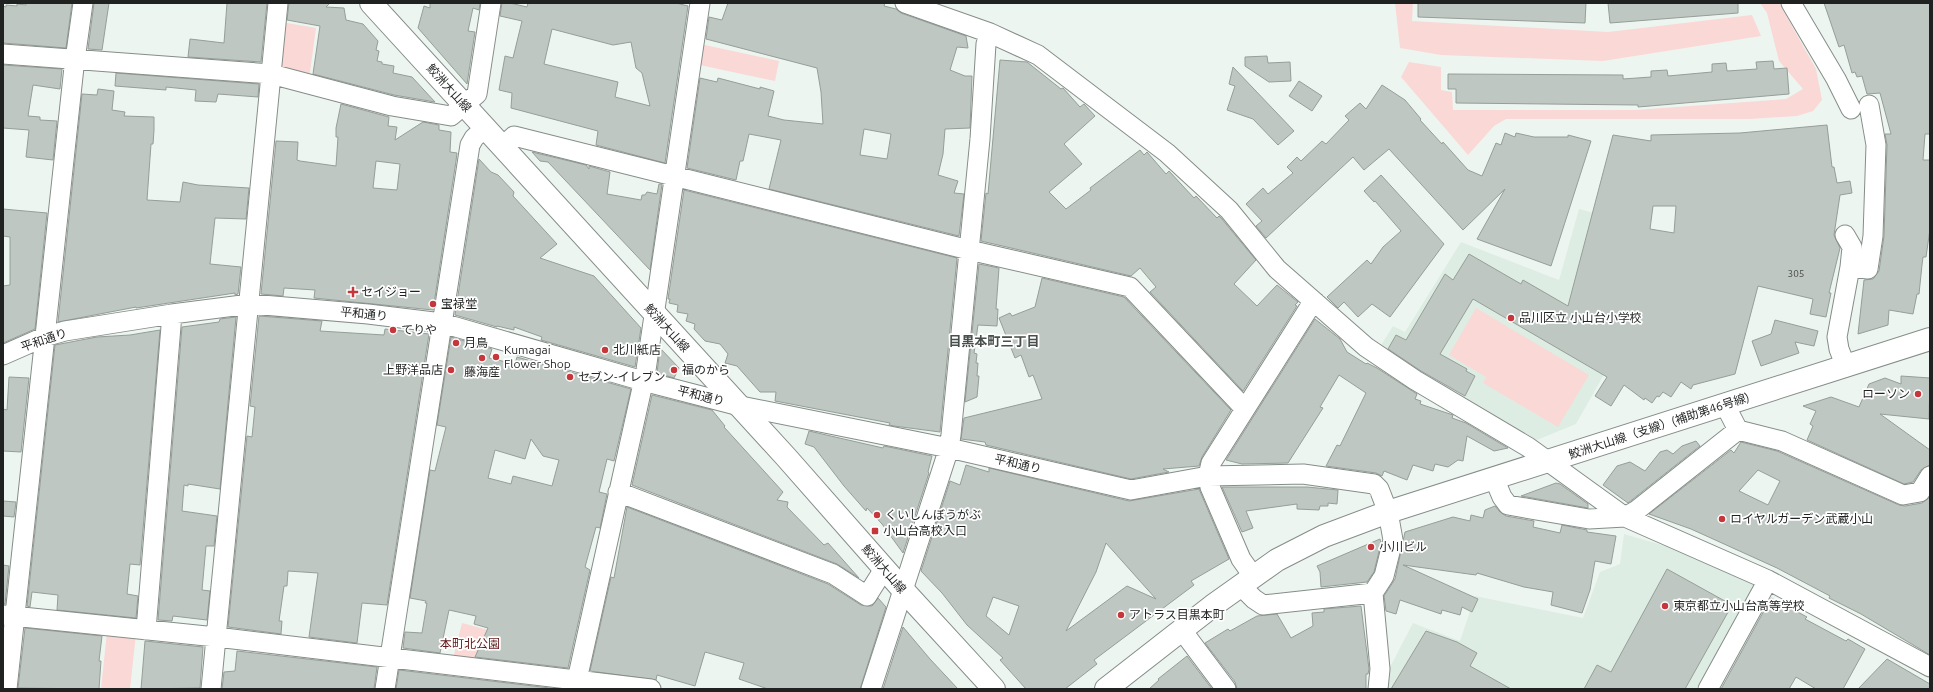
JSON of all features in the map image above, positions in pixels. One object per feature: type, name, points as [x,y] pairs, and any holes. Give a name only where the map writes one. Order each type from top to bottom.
[{"type":"main road","name":"鮫洲大山線","points":[[371,3],[736,405],[786,457],[884,569],[994,689]]},
{"type":"main road","name":"鮫洲大山線（支線）(補助第46号線)","points":[[1106,689],[1181,629],[1246,581],[1277,560],[1324,536],[1388,512],[1930,339]]},
{"type":"street","points":[[7,689],[9,616],[44,337],[75,58],[84,3]]},
{"type":"street","points":[[211,689],[250,304],[278,3]]},
{"type":"street","points":[[3,54],[75,58],[271,74],[392,106],[451,116],[477,94],[491,3]]},
{"type":"street","points":[[576,684],[644,381],[653,314],[676,176],[700,3]]},
{"type":"street","points":[[905,3],[990,33],[1038,55],[1167,154],[1229,210],[1277,269],[1366,347],[1415,380],[1548,460],[1624,517],[1768,580],[1930,667]]},
{"type":"street","points":[[1791,3],[1836,79],[1851,109]]},
{"type":"street","points":[[870,689],[904,591],[949,448],[957,388],[980,139],[986,44],[990,33]]},
{"type":"street","points":[[1850,267],[1868,269],[1873,236],[1876,146],[1869,105]]},
{"type":"street","points":[[385,689],[470,145],[474,138],[485,128]]},
{"type":"street","points":[[502,147],[514,136],[969,250],[1130,287],[1245,409]]},
{"type":"street","points":[[1845,235],[1852,247],[1850,267],[1837,337],[1839,349],[1846,366]]},
{"type":"street","points":[[1315,302],[1309,308],[1211,462],[1208,476],[1210,487],[1241,559],[1246,581],[1254,599],[1263,605],[1373,593]]},
{"type":"street","name":"平和通り","points":[[3,355],[44,337],[65,331],[172,314],[250,304],[368,314],[442,323],[644,381],[736,405],[949,448],[1131,490],[1208,476],[1303,474],[1374,484],[1379,489],[1388,512]]},
{"type":"street","points":[[146,630],[172,314]]},
{"type":"street","points":[[1725,405],[1738,430],[1782,441],[1903,495],[1920,492],[1930,476]]},
{"type":"street","points":[[1494,478],[1502,497],[1508,505],[1589,519],[1624,517],[1637,510],[1738,430]]},
{"type":"street","points":[[618,492],[833,574],[867,596],[884,569]]},
{"type":"street","points":[[1378,689],[1380,669],[1373,593],[1384,576],[1393,540],[1388,512]]},
{"type":"street","points":[[1708,689],[1768,580]]},
{"type":"street","points":[[9,616],[216,637],[390,657],[576,684],[651,689]]},
{"type":"street","points":[[1181,629],[1226,689]]},
{"type":"shaded area","name":"品川区立 小山台小学校","points":[[1579,209],[1635,224],[1619,348],[1576,424],[1537,440],[1486,410],[1434,384],[1378,350],[1393,326],[1405,332],[1461,242],[1559,280]]},
{"type":"shaded area","name":"東京都立小山台高等学校","points":[[1624,534],[1679,550],[1756,585],[1696,689],[1383,689],[1388,671],[1413,623],[1460,641],[1475,596],[1583,618],[1600,572],[1620,564]]},
{"type":"green space","points":[[1395,3],[1413,3],[1412,21],[1608,32],[1752,15],[1761,36],[1603,61],[1441,55],[1400,48]]},
{"type":"green space","points":[[1760,3],[1779,3],[1816,69],[1822,100],[1813,111],[1797,116],[1750,119],[1506,119],[1494,126],[1468,155],[1401,77],[1409,62],[1441,67],[1441,90],[1452,92],[1453,110],[1635,110],[1786,99],[1803,89],[1779,61],[1767,13]]},
{"type":"green space","points":[[281,22],[316,28],[309,79],[277,70]]},
{"type":"green space","points":[[700,44],[779,61],[775,81],[695,64]]},
{"type":"green space","points":[[1476,308],[1589,375],[1558,427],[1483,383],[1486,377],[1449,355]]},
{"type":"green space","name":"本町北公園","points":[[462,623],[488,630],[479,663],[453,659]]},
{"type":"green space","points":[[107,632],[136,634],[130,689],[101,689]]},
{"type":"building","points":[[26,3],[72,3],[66,48],[3,43],[3,6],[17,6],[17,4],[26,5]]},
{"type":"building","points":[[94,3],[109,3],[102,50],[88,49]]},
{"type":"building","points":[[227,3],[267,3],[261,62],[188,57],[190,39],[224,43]]},
{"type":"building","points":[[289,3],[330,3],[326,7],[344,8],[346,20],[363,24],[378,41],[376,50],[379,51],[377,61],[382,62],[382,64],[394,66],[393,73],[412,77],[435,102],[394,95],[313,74],[320,26],[287,20]]},
{"type":"building","points":[[430,3],[480,3],[479,10],[473,8],[468,31],[475,32],[467,84],[418,28],[424,6],[430,8]]},
{"type":"building","points":[[502,3],[510,3],[527,7],[528,3],[676,3],[688,6],[665,163],[596,145],[598,131],[511,108],[512,93],[499,90],[505,56],[513,58],[522,21],[500,16]],"holes":[[[552,29],[613,45],[631,42],[636,68],[642,73],[650,106],[615,97],[618,82],[544,64]]]},
{"type":"building","points":[[728,3],[885,3],[884,6],[896,9],[901,13],[966,36],[968,48],[957,47],[950,70],[965,76],[972,76],[970,128],[945,129],[943,154],[938,175],[958,181],[954,193],[964,194],[959,236],[769,189],[781,140],[749,134],[743,161],[740,161],[736,180],[687,168],[700,78],[717,82],[718,78],[760,89],[760,87],[774,91],[768,116],[784,120],[823,124],[821,92],[817,68],[706,39],[709,17],[722,20]],"holes":[[[864,129],[891,134],[887,159],[860,155]]]},
{"type":"building","points":[[1418,3],[1586,3],[1585,23],[1418,17]]},
{"type":"building","points":[[1608,3],[1738,3],[1738,13],[1610,23]]},
{"type":"building","points":[[1824,3],[1930,3],[1930,134],[1925,134],[1923,160],[1930,160],[1930,229],[1926,257],[1923,257],[1919,294],[1917,294],[1913,314],[1889,310],[1888,325],[1858,334],[1864,280],[1873,279],[1879,271],[1884,236],[1887,145],[1885,134],[1891,134],[1880,93],[1867,94],[1862,76],[1857,77],[1855,72],[1852,73],[1844,45],[1839,47]]},
{"type":"building","points":[[1267,56],[1268,63],[1290,62],[1291,81],[1269,82],[1245,66],[1245,57]]},
{"type":"building","points":[[1000,60],[1027,62],[1061,89],[1063,88],[1080,107],[1084,104],[1095,116],[1064,144],[1082,164],[1049,192],[1066,209],[1091,190],[1090,188],[1140,150],[1144,155],[1147,152],[1166,174],[1169,171],[1194,198],[1196,196],[1217,218],[1219,216],[1256,260],[1234,284],[1257,306],[1277,285],[1298,302],[1295,305],[1297,306],[1243,391],[1150,292],[1156,287],[1140,268],[1131,276],[981,241],[986,193],[988,194]]},
{"type":"building","points":[[1773,61],[1774,69],[1787,68],[1789,94],[1638,107],[1638,105],[1456,103],[1456,89],[1448,89],[1448,74],[1623,75],[1623,79],[1651,77],[1651,71],[1667,70],[1668,76],[1712,72],[1712,64],[1726,63],[1727,71],[1757,69],[1756,62]]},
{"type":"building","points":[[3,65],[62,69],[60,89],[33,85],[28,116],[40,117],[40,120],[57,121],[53,160],[26,157],[29,130],[3,128]]},
{"type":"building","points":[[1233,67],[1294,131],[1278,145],[1253,119],[1227,110],[1235,86],[1229,84]]},
{"type":"building","points":[[116,73],[259,84],[258,97],[218,94],[216,102],[195,101],[196,90],[166,87],[166,90],[115,86]]},
{"type":"building","points":[[1299,81],[1322,96],[1312,111],[1289,96]]},
{"type":"building","points":[[1382,85],[1405,100],[1421,119],[1420,120],[1442,144],[1443,142],[1468,170],[1482,176],[1496,143],[1501,145],[1505,133],[1515,137],[1516,133],[1534,137],[1568,137],[1568,135],[1591,141],[1551,266],[1477,239],[1505,189],[1463,230],[1389,149],[1364,170],[1353,157],[1266,238],[1256,226],[1262,221],[1246,204],[1263,188],[1268,194],[1293,173],[1287,167],[1297,157],[1301,161],[1322,141],[1326,144],[1349,120],[1345,116],[1360,103],[1366,109]]},
{"type":"building","points":[[98,89],[114,91],[112,110],[125,112],[124,116],[154,117],[153,144],[151,144],[147,200],[180,202],[183,182],[198,185],[249,188],[246,219],[215,218],[210,264],[241,267],[238,294],[235,295],[235,293],[136,307],[58,322],[82,94],[97,95]]},
{"type":"building","points":[[341,104],[389,117],[388,126],[397,127],[395,140],[423,122],[439,125],[439,130],[451,132],[450,152],[457,153],[433,310],[314,298],[315,290],[284,288],[283,296],[261,294],[276,141],[298,142],[297,160],[336,166],[338,137],[336,137],[336,128]],"holes":[[[376,161],[400,164],[397,190],[373,188]]]},
{"type":"building","points":[[1827,125],[1832,167],[1834,167],[1837,183],[1850,181],[1852,193],[1840,195],[1834,235],[1840,248],[1829,293],[1831,293],[1826,317],[1810,314],[1813,299],[1758,286],[1735,374],[1693,385],[1691,389],[1681,382],[1671,397],[1663,392],[1659,397],[1657,396],[1652,403],[1645,398],[1644,400],[1624,385],[1611,406],[1595,396],[1607,377],[1473,299],[1440,354],[1467,369],[1466,371],[1475,376],[1465,396],[1421,371],[1388,349],[1396,335],[1406,340],[1445,274],[1453,280],[1469,254],[1521,284],[1523,280],[1568,306],[1613,135],[1651,141],[1651,135],[1740,133]],"holes":[[[1653,206],[1676,206],[1674,233],[1650,229]]]},
{"type":"building","points":[[532,152],[586,165],[589,169],[589,166],[610,172],[607,194],[641,200],[642,195],[645,195],[647,192],[657,194],[659,184],[662,184],[650,270],[548,162],[540,161]]},
{"type":"building","points":[[479,159],[491,172],[498,175],[514,192],[513,196],[557,244],[540,258],[594,276],[641,328],[635,367],[541,340],[542,337],[514,327],[514,330],[497,327],[455,315]]},
{"type":"building","points":[[1381,175],[1444,244],[1390,317],[1372,304],[1358,317],[1344,302],[1338,308],[1327,297],[1367,260],[1371,264],[1383,247],[1401,231],[1375,201],[1374,202],[1364,191]]},
{"type":"building","points":[[684,190],[957,258],[940,432],[894,426],[889,425],[890,423],[775,401],[776,392],[760,392],[737,366],[725,363],[728,354],[720,344],[705,341],[694,329],[695,324],[686,321],[688,314],[677,312],[678,305],[669,303],[670,299],[668,299]]},
{"type":"building","points":[[3,209],[47,213],[35,329],[3,343],[3,286],[10,285],[10,237],[3,236]]},
{"type":"building","points":[[979,264],[999,268],[996,309],[998,309],[997,326],[978,325],[974,353],[977,354],[977,376],[979,376],[977,397],[965,402]]},
{"type":"building","points":[[1042,278],[1124,297],[1231,410],[1202,457],[1199,466],[1163,469],[1169,472],[1131,479],[986,445],[985,442],[961,439],[964,418],[1042,399],[1033,375],[1029,377],[1021,355],[1015,358],[999,318],[1010,313],[1012,316],[1035,307]]},
{"type":"building","points":[[259,316],[322,321],[320,331],[384,335],[385,329],[429,334],[387,605],[362,603],[357,643],[309,637],[318,573],[288,571],[287,586],[284,586],[279,621],[282,621],[281,634],[228,627],[247,436],[252,437],[255,407],[250,406]]},
{"type":"building","points":[[236,317],[220,489],[188,484],[188,486],[184,485],[182,511],[217,516],[214,546],[206,546],[202,590],[210,591],[207,620],[173,616],[172,621],[158,620],[182,327],[219,322],[220,319]]},
{"type":"building","points":[[1315,319],[1340,339],[1347,352],[1366,364],[1367,363],[1377,368],[1417,394],[1415,399],[1421,401],[1420,404],[1453,415],[1452,418],[1466,423],[1508,448],[1494,451],[1467,436],[1463,461],[1458,460],[1448,467],[1435,464],[1433,471],[1413,465],[1407,480],[1384,471],[1382,476],[1376,473],[1326,466],[1337,445],[1340,446],[1366,393],[1339,375],[1320,407],[1323,408],[1288,463],[1242,464],[1226,460]]},
{"type":"building","points":[[1775,320],[1818,331],[1814,346],[1795,342],[1799,353],[1761,366],[1752,341],[1771,334]]},
{"type":"building","points":[[160,330],[140,565],[130,564],[127,594],[138,596],[136,618],[57,610],[58,595],[32,592],[30,607],[27,606],[55,345],[97,337],[130,335]]},
{"type":"building","points":[[451,337],[492,349],[489,358],[515,364],[517,357],[631,389],[614,461],[607,459],[599,492],[607,494],[600,528],[596,527],[585,567],[590,570],[568,668],[475,657],[488,628],[474,624],[476,616],[449,610],[440,653],[403,648],[405,632],[422,633],[427,603],[425,603],[426,601],[410,598],[430,470],[435,471],[446,427],[437,425]],"holes":[[[531,439],[543,456],[559,460],[552,486],[513,476],[511,484],[488,478],[495,450],[525,459]]]},
{"type":"building","points":[[660,348],[679,368],[674,378],[657,373]]},
{"type":"building","points":[[1901,376],[1930,378],[1929,419],[1880,414],[1930,450],[1930,465],[1921,470],[1913,482],[1904,484],[1807,440],[1813,426],[1810,424],[1816,411],[1803,406],[1831,397],[1859,407],[1869,384],[1885,378],[1901,384]]},
{"type":"building","points":[[9,377],[29,378],[21,452],[3,451],[3,409],[7,410]]},
{"type":"building","points":[[652,395],[712,410],[725,426],[724,427],[783,492],[777,500],[788,502],[787,507],[824,545],[828,543],[859,578],[837,564],[632,485]]},
{"type":"building","points":[[809,431],[883,448],[884,446],[932,456],[929,473],[903,553],[882,524],[867,508],[866,511],[844,486],[814,447],[805,444]]},
{"type":"building","points":[[1696,441],[1700,446],[1628,503],[1603,485],[1617,466],[1630,462],[1645,471],[1660,452],[1667,450],[1673,454],[1682,446]]},
{"type":"building","points":[[1741,442],[1777,451],[1899,505],[1905,506],[1922,503],[1930,497],[1930,655],[1861,614],[1829,598],[1830,596],[1777,568],[1691,529],[1649,514],[1731,450],[1734,453]],"holes":[[[1758,470],[1780,481],[1768,505],[1739,491]]]},
{"type":"building","points":[[966,465],[989,472],[989,468],[1129,501],[1199,489],[1229,559],[1191,581],[1194,585],[1094,660],[1097,664],[1065,689],[1026,689],[1000,660],[1003,658],[967,625],[942,593],[921,571],[950,481],[960,485]],"holes":[[[1106,543],[1156,599],[1127,586],[1066,631],[1096,572]],[[993,597],[1019,606],[1009,635],[986,616]]]},
{"type":"building","points":[[1556,483],[1560,484],[1588,504],[1588,508],[1521,496]]},
{"type":"building","points":[[1222,487],[1307,487],[1338,490],[1337,504],[1328,503],[1328,506],[1320,506],[1319,510],[1297,509],[1297,504],[1246,511],[1253,528],[1242,532]]},
{"type":"building","points":[[3,501],[16,502],[14,517],[3,516]]},
{"type":"building","points":[[1495,506],[1506,516],[1534,521],[1533,527],[1560,533],[1562,525],[1587,530],[1587,532],[1616,536],[1611,564],[1595,561],[1590,590],[1582,613],[1551,605],[1553,592],[1524,587],[1477,573],[1476,575],[1403,565],[1478,599],[1472,612],[1462,607],[1460,615],[1442,610],[1441,614],[1400,600],[1396,614],[1386,611],[1384,596],[1395,579],[1405,532],[1453,517],[1470,521],[1471,515],[1483,518],[1485,510]]},
{"type":"building","points":[[627,507],[828,584],[861,605],[872,606],[878,598],[886,607],[860,689],[768,689],[739,679],[744,663],[705,652],[695,686],[657,675],[656,680],[590,671],[611,577],[614,578]]},
{"type":"building","points":[[1380,539],[1381,543],[1374,572],[1367,582],[1321,587],[1320,572],[1317,566]]},
{"type":"building","points":[[3,565],[9,566],[5,604],[3,604]]},
{"type":"building","points":[[1667,569],[1732,605],[1685,689],[1584,689],[1597,665],[1611,672]]},
{"type":"building","points":[[1771,598],[1807,617],[1805,619],[1846,641],[1848,639],[1865,649],[1843,689],[1816,689],[1796,677],[1789,689],[1721,689]]},
{"type":"building","points":[[1361,606],[1369,669],[1368,674],[1366,674],[1366,689],[1237,689],[1235,682],[1205,643],[1228,629],[1230,631],[1257,616],[1277,614],[1291,638],[1313,626],[1312,613],[1324,612],[1324,609]]},
{"type":"building","points":[[903,627],[930,659],[958,689],[883,689]]},
{"type":"building","points":[[25,628],[102,636],[99,661],[101,661],[99,689],[18,688]]},
{"type":"building","points":[[1426,631],[1457,642],[1477,653],[1470,666],[1511,689],[1391,689]]},
{"type":"building","points":[[145,641],[203,647],[200,688],[141,689]]},
{"type":"building","points":[[237,651],[377,667],[374,689],[222,689],[224,672],[235,671]]},
{"type":"building","points":[[1187,656],[1212,689],[1149,689],[1159,680],[1158,679]]},
{"type":"building","points":[[1887,659],[1930,684],[1930,689],[1858,689]]},
{"type":"building","points":[[399,670],[558,689],[396,689]]},
{"type":"place","name":"セイジョー","points":[[353,292]]},
{"type":"place","name":"宝禄堂","points":[[433,304]]},
{"type":"place","name":"品川区立 小山台小学校","points":[[1511,318]]},
{"type":"place","name":"てりや","points":[[393,330]]},
{"type":"place","name":"月鳥","points":[[456,343]]},
{"type":"place","name":"北川紙店","points":[[605,350]]},
{"type":"place","name":"Kumagai Flower Shop","points":[[496,357]]},
{"type":"place","name":"藤海産","points":[[482,358]]},
{"type":"place","name":"上野洋品店","points":[[451,370]]},
{"type":"place","name":"福のから","points":[[674,370]]},
{"type":"place","name":"セブン-イレブン","points":[[570,377]]},
{"type":"place","name":"ローソン","points":[[1918,394]]},
{"type":"place","name":"くいしんぼうがぶ","points":[[877,515]]},
{"type":"place","name":"ロイヤルガーデン武蔵小山","points":[[1722,519]]},
{"type":"place","name":"小山台高校入口","points":[[875,531]]},
{"type":"place","name":"小川ビル","points":[[1371,547]]},
{"type":"place","name":"東京都立小山台高等学校","points":[[1665,606]]},
{"type":"place","name":"アトラス目黒本町","points":[[1121,615]]},
{"type":"district","name":"目黒本町三丁目","points":[[994,341]]}]
